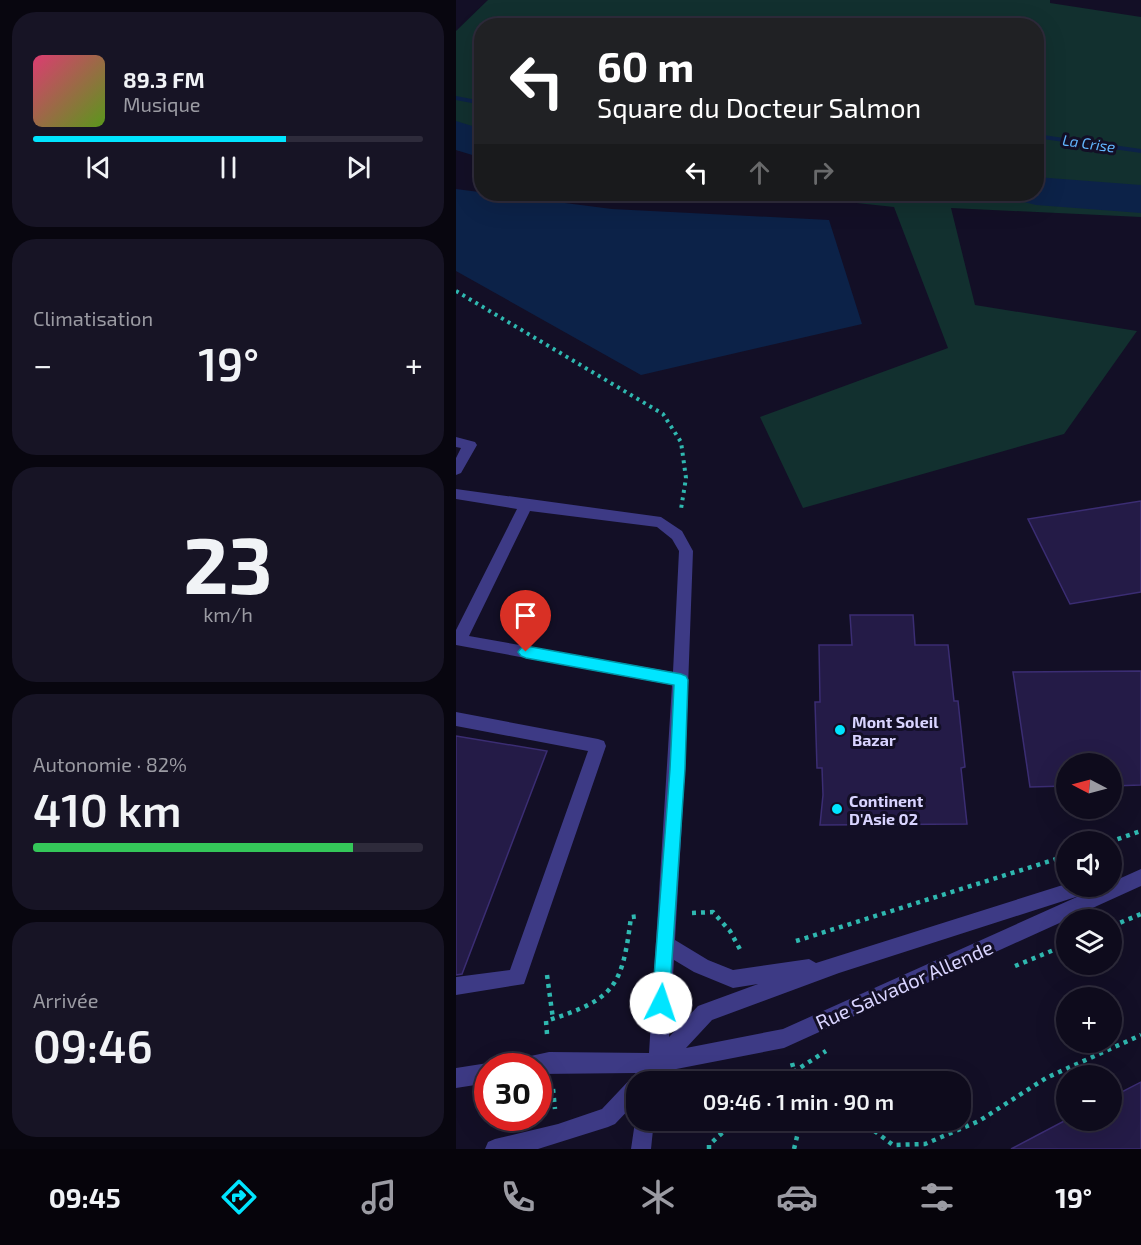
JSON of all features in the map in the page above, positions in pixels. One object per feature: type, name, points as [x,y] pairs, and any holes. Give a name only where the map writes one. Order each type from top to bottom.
[{"type":"street","points":[[456,442],[470,445],[456,470]]},
{"type":"street","points":[[456,494],[660,522],[677,535],[686,551],[678,769],[656,1071]]},
{"type":"street","points":[[526,505],[457,642],[681,680]]},
{"type":"street","points":[[456,719],[598,746],[517,978],[456,986]]},
{"type":"street","points":[[1122,875],[1141,869]]},
{"type":"street","name":"Rue Salvador Allende","points":[[660,1071],[784,1038],[1141,877]]},
{"type":"street","name":"Rue Salvador Allende","points":[[657,1071],[705,1013],[839,964],[1056,895]]},
{"type":"street","points":[[665,944],[700,966],[732,979],[839,964]]},
{"type":"street","name":"Rue Salvador Allende","points":[[552,1062],[645,1071]]},
{"type":"street","points":[[456,1078],[474,1075]]},
{"type":"street","points":[[495,1149],[558,1134],[608,1117],[626,1098]]},
{"type":"street","points":[[641,1149],[643,1131]]},
{"type":"path","points":[[456,291],[663,414],[681,442],[686,478],[677,535]]},
{"type":"path","points":[[1122,838],[1141,831]]},
{"type":"path","points":[[789,943],[1056,859]]},
{"type":"path","points":[[1122,922],[1141,914]]},
{"type":"path","points":[[971,1124],[1046,1078],[1141,1035]]},
{"type":"path","points":[[709,1149],[710,1145],[725,1131]]},
{"type":"path","points":[[794,1149],[798,1131]]},
{"type":"path","points":[[875,1131],[893,1145],[926,1144],[956,1131]]},
{"type":"green space","points":[[488,0],[1050,0],[1050,3],[1141,17],[1141,217],[951,208],[975,305],[1137,331],[1064,434],[803,508],[760,417],[948,348],[894,207],[838,201],[1044,201],[1044,18],[474,18],[474,154],[456,150],[456,31]]},
{"type":"water","points":[[456,189],[474,191],[474,201],[550,201],[612,209],[829,220],[862,324],[641,375],[456,271]]},
{"type":"building","points":[[1141,501],[1141,592],[1070,604],[1028,519]]},
{"type":"building","points":[[850,615],[913,615],[915,645],[948,645],[954,701],[958,701],[965,767],[961,768],[967,824],[820,825],[823,795],[822,768],[817,768],[815,702],[820,702],[819,645],[852,645]]},
{"type":"building","points":[[1141,671],[1141,785],[1122,786],[1122,753],[1056,753],[1056,786],[1030,787],[1013,672]]},
{"type":"building","points":[[456,736],[547,751],[462,974],[456,975]]},
{"type":"building","points":[[1141,1082],[1141,1149],[1011,1149],[1056,1125],[1056,1131],[1122,1131],[1122,1092]]},
{"type":"waterway","name":"La Crise","points":[[456,98],[474,101]]},
{"type":"waterway","name":"La Crise","points":[[456,134],[474,142]]},
{"type":"waterway","name":"La Crise","points":[[1044,137],[1141,151]]},
{"type":"waterway","name":"La Crise","points":[[1044,192],[1141,199]]},
{"type":"place","name":"Mont Soleil Bazar","points":[[840,730]]},
{"type":"place","name":"Continent D'Asie 02","points":[[837,809]]},
{"type":"route","points":[[526,652],[681,680],[678,769],[661,1003]]}]
